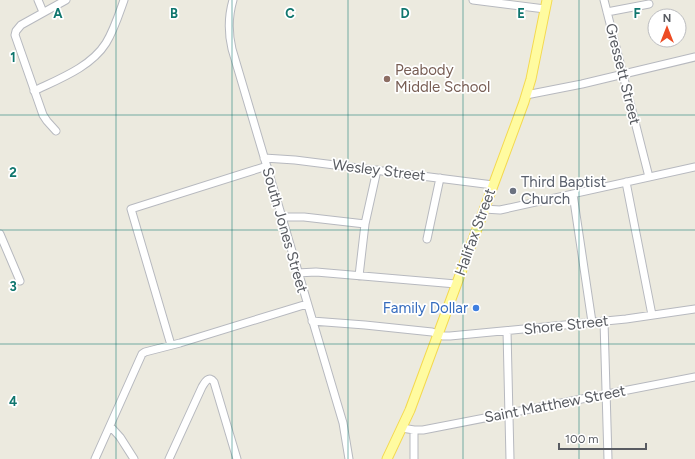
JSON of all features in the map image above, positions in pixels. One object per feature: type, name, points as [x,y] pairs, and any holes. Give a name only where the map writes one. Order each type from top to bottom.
[{"type":"main road","name":"Halifax Street","points":[[387,459],[402,428],[526,95],[535,63],[546,4]]},
{"type":"street","points":[[38,0],[43,12]]},
{"type":"street","points":[[56,131],[43,115],[15,35],[21,24],[66,0]]},
{"type":"street","points":[[34,91],[80,67],[100,52],[111,35],[124,0]]},
{"type":"street","name":"South Jones Street","points":[[233,0],[229,17],[230,40],[297,273],[343,423],[349,459]]},
{"type":"street","points":[[473,0],[546,4]]},
{"type":"street","points":[[604,0],[607,12]]},
{"type":"street","name":"Gressett Street","points":[[649,4],[607,12],[649,177]]},
{"type":"street","points":[[526,95],[574,86],[695,57]]},
{"type":"street","name":"Wesley Street","points":[[264,158],[296,160],[493,185]]},
{"type":"street","points":[[171,345],[131,209],[267,166]]},
{"type":"street","points":[[484,209],[500,210],[695,167]]},
{"type":"street","points":[[359,276],[365,224],[378,170]]},
{"type":"street","points":[[427,239],[440,178]]},
{"type":"street","points":[[626,182],[652,315]]},
{"type":"street","points":[[573,194],[592,322]]},
{"type":"street","points":[[281,216],[365,224]]},
{"type":"street","points":[[0,234],[20,281]]},
{"type":"street","points":[[297,273],[316,272],[456,284]]},
{"type":"street","points":[[95,459],[142,354],[307,304]]},
{"type":"street","name":"Shore Street","points":[[312,321],[432,332],[450,336],[604,321],[695,309]]},
{"type":"street","points":[[604,321],[608,459]]},
{"type":"street","points":[[507,331],[510,459]]},
{"type":"street","name":"Saint Matthew Street","points":[[402,428],[423,430],[695,377]]},
{"type":"street","points":[[169,459],[206,380],[208,379],[213,380],[219,396],[237,459]]},
{"type":"street","points":[[110,426],[120,437],[134,459]]},
{"type":"street","points":[[414,430],[414,459]]},
{"type":"place","name":"Peabody Middle School","points":[[387,79]]},
{"type":"place","name":"Third Baptist Church","points":[[513,191]]},
{"type":"place","name":"Family Dollar","points":[[476,308]]}]
